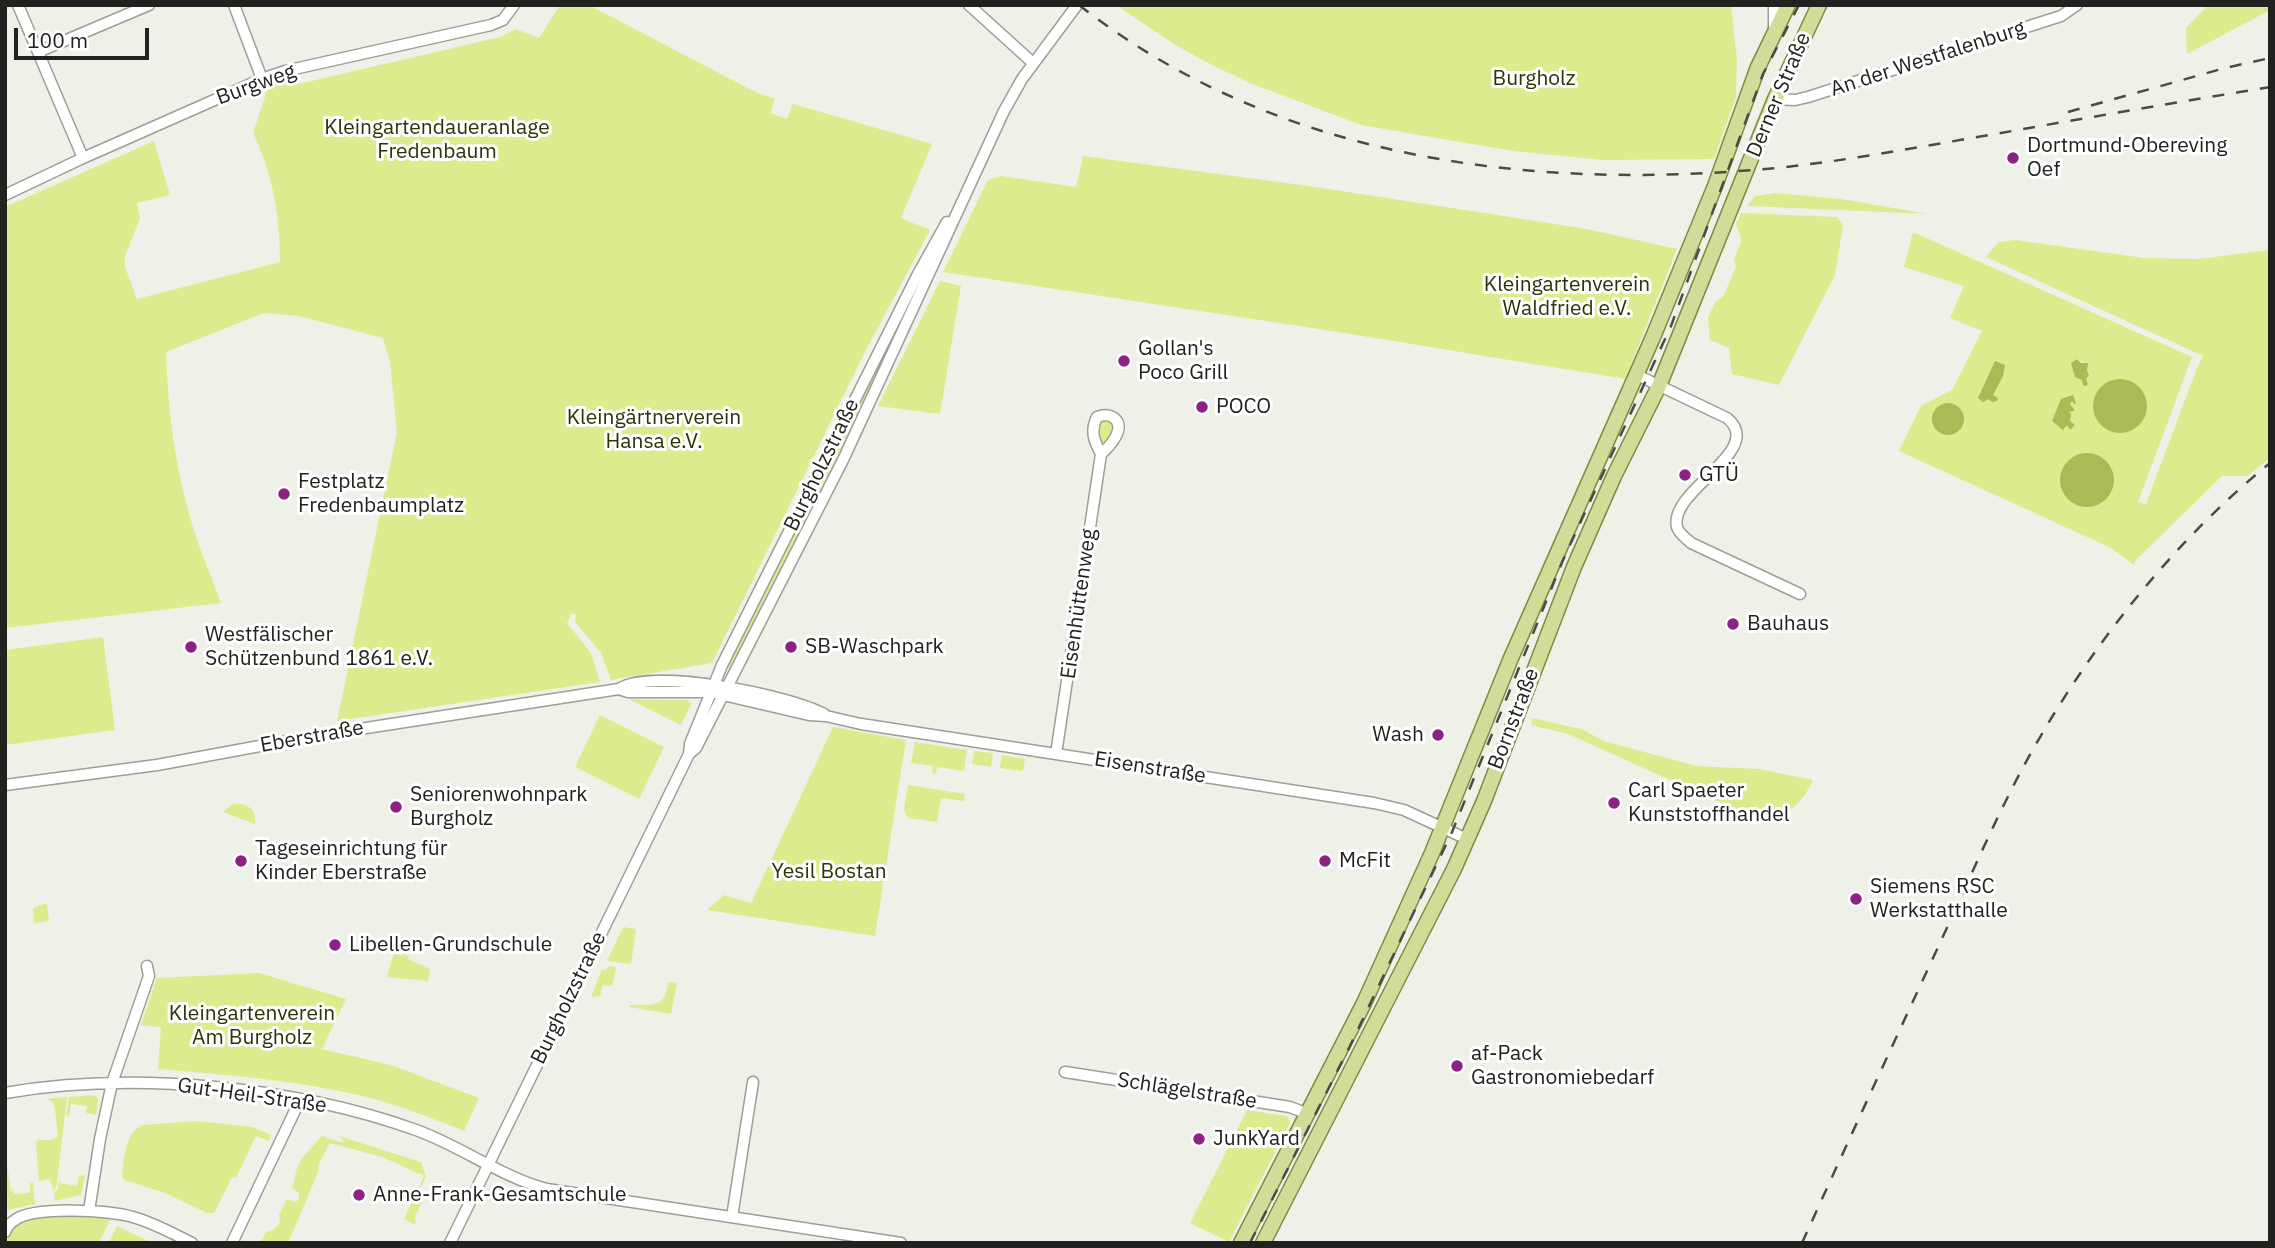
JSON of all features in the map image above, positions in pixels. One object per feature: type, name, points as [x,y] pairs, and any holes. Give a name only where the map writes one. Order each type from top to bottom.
[{"type":"main road","name":"Derner Straße","points":[[1715,186],[1758,67],[1788,5]]},
{"type":"main road","name":"Derner Straße","points":[[1741,185],[1775,99],[1819,5]]},
{"type":"main road","name":"Bornstraße","points":[[1263,1243],[1467,839],[1574,567],[1614,476],[1659,386],[1741,185]]},
{"type":"main road","name":"Bornstraße","points":[[1241,1243],[1378,972],[1443,828],[1526,624],[1637,376],[1715,186]]},
{"type":"street","points":[[18,5],[83,158]]},
{"type":"street","points":[[38,52],[149,5]]},
{"type":"street","points":[[234,5],[262,79]]},
{"type":"street","name":"Burgweg","points":[[5,195],[262,79],[285,71],[498,23],[514,5]]},
{"type":"street","points":[[969,5],[1033,63]]},
{"type":"street","name":"Burgholzstraße","points":[[690,754],[690,744],[712,688],[885,339],[941,240],[1008,102],[1033,63],[1077,5]]},
{"type":"street","points":[[1774,5],[1774,30]]},
{"type":"street","name":"An der Westfalenburg","points":[[1775,99],[1795,100],[1808,97],[2062,16],[2077,5]]},
{"type":"street","name":"Burgholzstraße","points":[[450,1243],[690,754],[696,748],[726,691],[843,460],[941,240]]},
{"type":"street","points":[[1637,376],[1727,418],[1732,422],[1737,434],[1733,449],[1682,506],[1677,520],[1677,528],[1681,534],[1691,543],[1800,594]]},
{"type":"street","name":"Eisenhüttenweg","points":[[1056,754],[1101,454]]},
{"type":"street","name":"Eberstraße","points":[[5,785],[156,765],[325,734],[619,689],[626,684],[644,683],[726,691]]},
{"type":"street","name":"Eisenstraße","points":[[726,691],[809,715],[861,724],[1374,803],[1404,810],[1467,839]]},
{"type":"street","points":[[89,1211],[112,1083],[149,976],[147,966]]},
{"type":"street","name":"Schlägelstraße","points":[[1065,1072],[1290,1107],[1308,1114]]},
{"type":"street","name":"Gut-Heil-Straße","points":[[5,1093],[112,1083],[207,1088],[300,1100],[373,1116],[417,1130],[518,1179],[547,1189],[901,1243]]},
{"type":"street","points":[[732,1217],[752,1083]]},
{"type":"street","points":[[232,1243],[300,1100]]},
{"type":"street","points":[[5,1232],[13,1220],[23,1216],[89,1211],[129,1216],[156,1224],[192,1243]]},
{"type":"green space","points":[[560,5],[589,5],[757,93],[775,99],[770,113],[787,119],[793,104],[932,144],[901,218],[930,230],[866,350],[712,663],[611,680],[601,653],[575,622],[576,615],[572,613],[567,623],[591,653],[600,682],[337,721],[397,432],[390,362],[383,338],[298,316],[264,313],[166,352],[171,418],[181,484],[196,537],[221,603],[5,628],[5,207],[154,141],[170,195],[137,203],[140,219],[125,256],[125,267],[137,299],[280,262],[274,196],[266,164],[253,133],[269,84],[303,83],[500,37],[516,29],[539,38]]},
{"type":"green space","name":"Burgholz","points":[[1116,5],[1731,5],[1737,59],[1736,97],[1714,159],[1603,160],[1513,151],[1361,125],[1250,83],[1214,66],[1177,46]]},
{"type":"green space","points":[[2210,5],[2270,5],[2270,10],[2187,54],[2186,28]]},
{"type":"green space","name":"Kleingartenverein Waldfried e.V.","points":[[1083,156],[1309,186],[1504,216],[1587,229],[1677,249],[1625,379],[943,272],[988,180],[1001,176],[1076,187]]},
{"type":"green space","points":[[1774,193],[1841,199],[1928,214],[1747,206],[1755,196]]},
{"type":"green space","points":[[1741,213],[1837,217],[1843,225],[1835,275],[1779,385],[1732,374],[1729,348],[1710,340],[1708,317],[1716,301],[1723,297],[1736,267],[1734,259],[1742,240],[1736,224]]},
{"type":"green space","points":[[1913,232],[2192,357],[2138,502],[2146,504],[2203,356],[1986,257],[1998,242],[2015,240],[2145,258],[2198,259],[2270,250],[2270,458],[2247,476],[2222,476],[2134,565],[2111,548],[1899,451],[1921,406],[1952,390],[1982,331],[1950,318],[1964,286],[1904,267]],"holes":[[[2076,359],[2085,363],[2086,379],[2074,372],[2072,363]],[[2073,395],[2070,405],[2074,411],[2068,411],[2069,422],[2075,425],[2070,430],[2068,424],[2052,421]],[[1948,403],[1961,411],[1963,423],[1958,432],[1939,405]]]},
{"type":"green space","points":[[940,281],[961,286],[940,414],[878,406]]},
{"type":"green space","points":[[910,302],[912,304],[733,669],[725,667]]},
{"type":"green space","points":[[1103,421],[1111,423],[1113,430],[1103,444],[1097,427]]},
{"type":"green space","points":[[103,637],[115,730],[5,745],[5,650]]},
{"type":"green space","points":[[629,699],[687,700],[692,703],[681,725]]},
{"type":"green space","points":[[600,715],[664,747],[639,799],[575,767]]},
{"type":"green space","points":[[1532,718],[1581,729],[1604,741],[1696,766],[1759,769],[1813,780],[1794,806],[1782,817],[1768,824],[1568,734],[1531,725]]},
{"type":"green space","name":"Yesil Bostan","points":[[833,727],[906,740],[875,936],[707,910],[724,895],[751,903]]},
{"type":"green space","points":[[915,742],[967,750],[964,771],[937,767],[936,774],[932,773],[933,766],[911,763]]},
{"type":"green space","points":[[974,751],[993,753],[991,767],[972,764]]},
{"type":"green space","points":[[1002,755],[1025,759],[1023,771],[1000,768]]},
{"type":"green space","points":[[908,785],[965,794],[964,801],[941,798],[937,822],[908,818],[904,810]]},
{"type":"green space","points":[[232,804],[242,804],[250,808],[255,824],[223,812]]},
{"type":"green space","points":[[47,903],[49,921],[34,923],[33,908]]},
{"type":"green space","points":[[623,927],[636,929],[631,964],[607,961]]},
{"type":"green space","points":[[394,953],[402,956],[403,953],[409,956],[408,959],[430,969],[428,981],[387,977]]},
{"type":"green space","points":[[616,967],[612,986],[603,985],[600,996],[591,997],[602,969]]},
{"type":"green space","name":"Kleingartenverein Am Burgholz","points":[[259,973],[346,999],[322,1049],[394,1066],[479,1098],[464,1131],[388,1103],[337,1090],[158,1069],[161,1027],[141,1025],[157,978]]},
{"type":"green space","points":[[668,982],[677,983],[671,1014],[629,1007],[661,1001]]},
{"type":"green space","points":[[92,1095],[98,1098],[96,1115],[86,1113],[87,1106],[71,1104],[69,1116],[66,1115],[69,1097]]},
{"type":"green space","points":[[67,1097],[54,1191],[50,1179],[39,1181],[36,1143],[38,1140],[58,1137],[55,1109],[52,1101],[46,1099]]},
{"type":"green space","points":[[1247,1110],[1286,1116],[1290,1123],[1229,1242],[1190,1223]]},
{"type":"green space","points":[[197,1121],[253,1127],[271,1135],[269,1141],[256,1136],[236,1178],[232,1177],[214,1213],[207,1213],[165,1193],[124,1180],[122,1175],[126,1146],[137,1129],[143,1125]]},
{"type":"green space","points":[[322,1136],[343,1143],[339,1136],[421,1162],[426,1177],[418,1193],[425,1197],[415,1216],[416,1225],[404,1219],[424,1176],[382,1157],[330,1143],[318,1166],[288,1243],[260,1243],[266,1232],[273,1230],[280,1223],[279,1215],[287,1199],[294,1202],[299,1199],[299,1193],[292,1188],[297,1168],[302,1158]]},
{"type":"green space","points":[[5,1149],[11,1192],[13,1188],[14,1194],[30,1193],[30,1183],[33,1183],[35,1204],[6,1210],[5,1204],[12,1194],[5,1202]]},
{"type":"green space","points":[[79,1175],[85,1176],[81,1195],[55,1201],[54,1193],[58,1189],[59,1177],[60,1183],[77,1186]]},
{"type":"green space","points":[[46,1216],[111,1218],[99,1243],[7,1243],[17,1225],[26,1221]]},
{"type":"green space","points":[[117,1226],[152,1243],[109,1243]]},
{"type":"shaded area","points":[[2077,359],[2081,363],[2088,363],[2086,386],[2082,380],[2075,377],[2071,363]]},
{"type":"shaded area","points":[[1995,361],[2005,365],[2003,376],[1993,395],[1998,398],[1997,401],[1992,402],[1989,399],[1983,402],[1978,398]]},
{"type":"shaded area","points":[[2120,379],[2139,387],[2147,406],[2139,425],[2120,433],[2101,425],[2093,406],[2101,387]]},
{"type":"shaded area","points":[[2073,395],[2076,403],[2072,401],[2070,404],[2074,411],[2069,412],[2070,421],[2075,425],[2070,430],[2067,425],[2063,430],[2052,421],[2061,399]]},
{"type":"shaded area","points":[[1948,403],[1960,407],[1964,419],[1960,431],[1948,435],[1936,431],[1932,419],[1936,407]]},
{"type":"shaded area","points":[[2087,453],[2106,461],[2114,480],[2106,499],[2087,507],[2068,499],[2060,480],[2068,461]]},
{"type":"railway","points":[[1079,5],[1157,58],[1240,100],[1326,132],[1415,155],[1507,168],[1599,174],[1693,174],[1786,167],[1894,152],[2270,87]]},
{"type":"railway","points":[[1250,1243],[1350,1046],[1452,832],[1563,560],[1671,326],[1763,74],[1799,5]]},
{"type":"railway","points":[[2068,112],[2270,58]]},
{"type":"railway","points":[[1802,1243],[1987,841],[2045,728],[2130,605],[2197,530],[2270,463]]},
{"type":"place","name":"Dortmund-Obereving Oef","points":[[2013,158]]},
{"type":"place","name":"Gollan's Poco Grill","points":[[1124,361]]},
{"type":"place","name":"POCO","points":[[1202,407]]},
{"type":"place","name":"GTÜ","points":[[1685,475]]},
{"type":"place","name":"Festplatz Fredenbaumplatz","points":[[284,494]]},
{"type":"place","name":"Bauhaus","points":[[1733,624]]},
{"type":"place","name":"Westfälischer Schützenbund 1861 e.V.","points":[[191,647]]},
{"type":"place","name":"SB-Waschpark","points":[[791,647]]},
{"type":"place","name":"Wash","points":[[1438,735]]},
{"type":"place","name":"Carl Spaeter Kunststoffhandel","points":[[1614,803]]},
{"type":"place","name":"Seniorenwohnpark Burgholz","points":[[396,807]]},
{"type":"place","name":"Tageseinrichtung für Kinder Eberstraße","points":[[241,861]]},
{"type":"place","name":"McFit","points":[[1325,861]]},
{"type":"place","name":"Siemens RSC Werkstatthalle","points":[[1856,899]]},
{"type":"place","name":"Libellen-Grundschule","points":[[335,945]]},
{"type":"place","name":"af-Pack Gastronomiebedarf","points":[[1457,1066]]},
{"type":"place","name":"JunkYard","points":[[1199,1139]]},
{"type":"place","name":"Anne-Frank-Gesamtschule","points":[[359,1195]]},
{"type":"park label","name":"Kleingartendaueranlage Fredenbaum","points":[[437,140]]},
{"type":"park label","name":"Kleingärtnerverein Hansa e.V.","points":[[654,430]]}]
